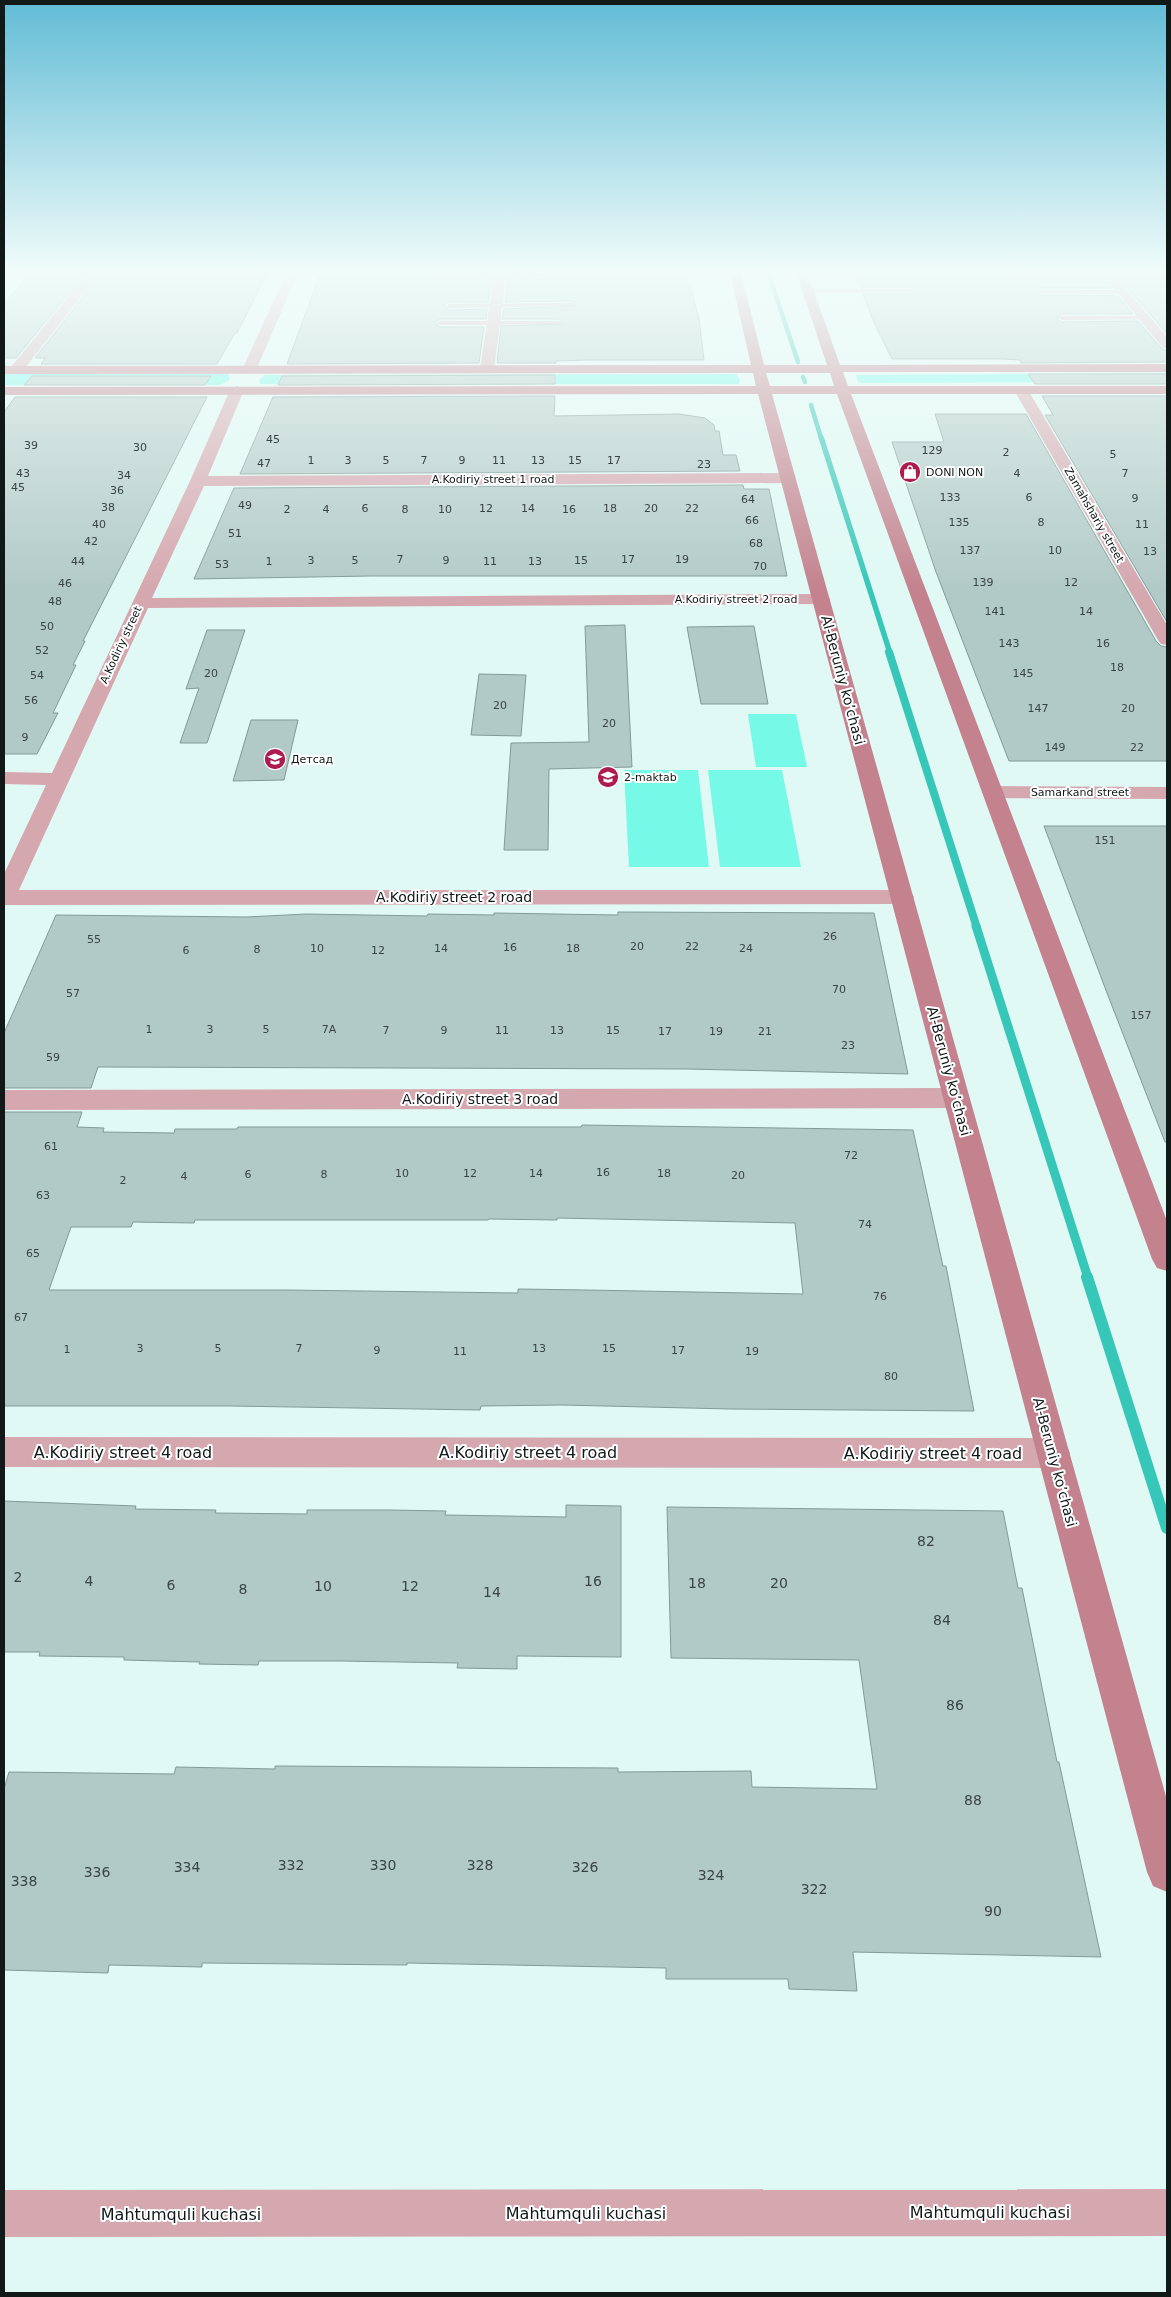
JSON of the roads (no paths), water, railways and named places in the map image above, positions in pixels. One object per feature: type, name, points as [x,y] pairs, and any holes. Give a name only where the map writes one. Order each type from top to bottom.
[{"type":"main road","points":[[667,376],[762,380],[843,390],[1167,390]]},
{"type":"main road","name":"Al-Beruniy ko’chasi","points":[[761,376],[1167,1872]]},
{"type":"main road","points":[[4,390],[237,390],[762,380],[787,376]]},
{"type":"main road","points":[[838,376],[1167,1259]]},
{"type":"street","name":"A.Kodiriy street","points":[[4,898],[198,480],[237,390]]},
{"type":"street","name":"Zamahshariy street","points":[[1021,390],[1167,640]]},
{"type":"street","name":"A.Kodiriy street 1 road","points":[[198,480],[788,478]]},
{"type":"street","name":"A.Kodiriy street 2 road","points":[[141,603],[821,599]]},
{"type":"street","points":[[4,778],[59,778]]},
{"type":"street","name":"Samarkand street","points":[[993,792],[1167,793]]},
{"type":"street","name":"A.Kodiriy street 2 road","points":[[4,898],[903,897]]},
{"type":"street","name":"A.Kodiriy street 3 road","points":[[4,1100],[956,1098]]},
{"type":"street","name":"A.Kodiriy street 4 road","points":[[4,1452],[1053,1453]]},
{"type":"street","name":"Mahtumquli kuchasi","points":[[4,2214],[1167,2212]]},
{"type":"waterway","points":[[803,377],[805,382]]},
{"type":"waterway","points":[[811,405],[821,438]]},
{"type":"waterway","points":[[821,437],[890,653]]},
{"type":"waterway","points":[[889,652],[977,928]]},
{"type":"waterway","points":[[976,926],[1088,1278]]},
{"type":"waterway","points":[[1087,1277],[1167,1528]]},
{"type":"place","name":"DONI NON","points":[[910,472]]},
{"type":"place","name":"Детсад","points":[[275,759]]},
{"type":"place","name":"2-maktab","points":[[608,777]]}]
